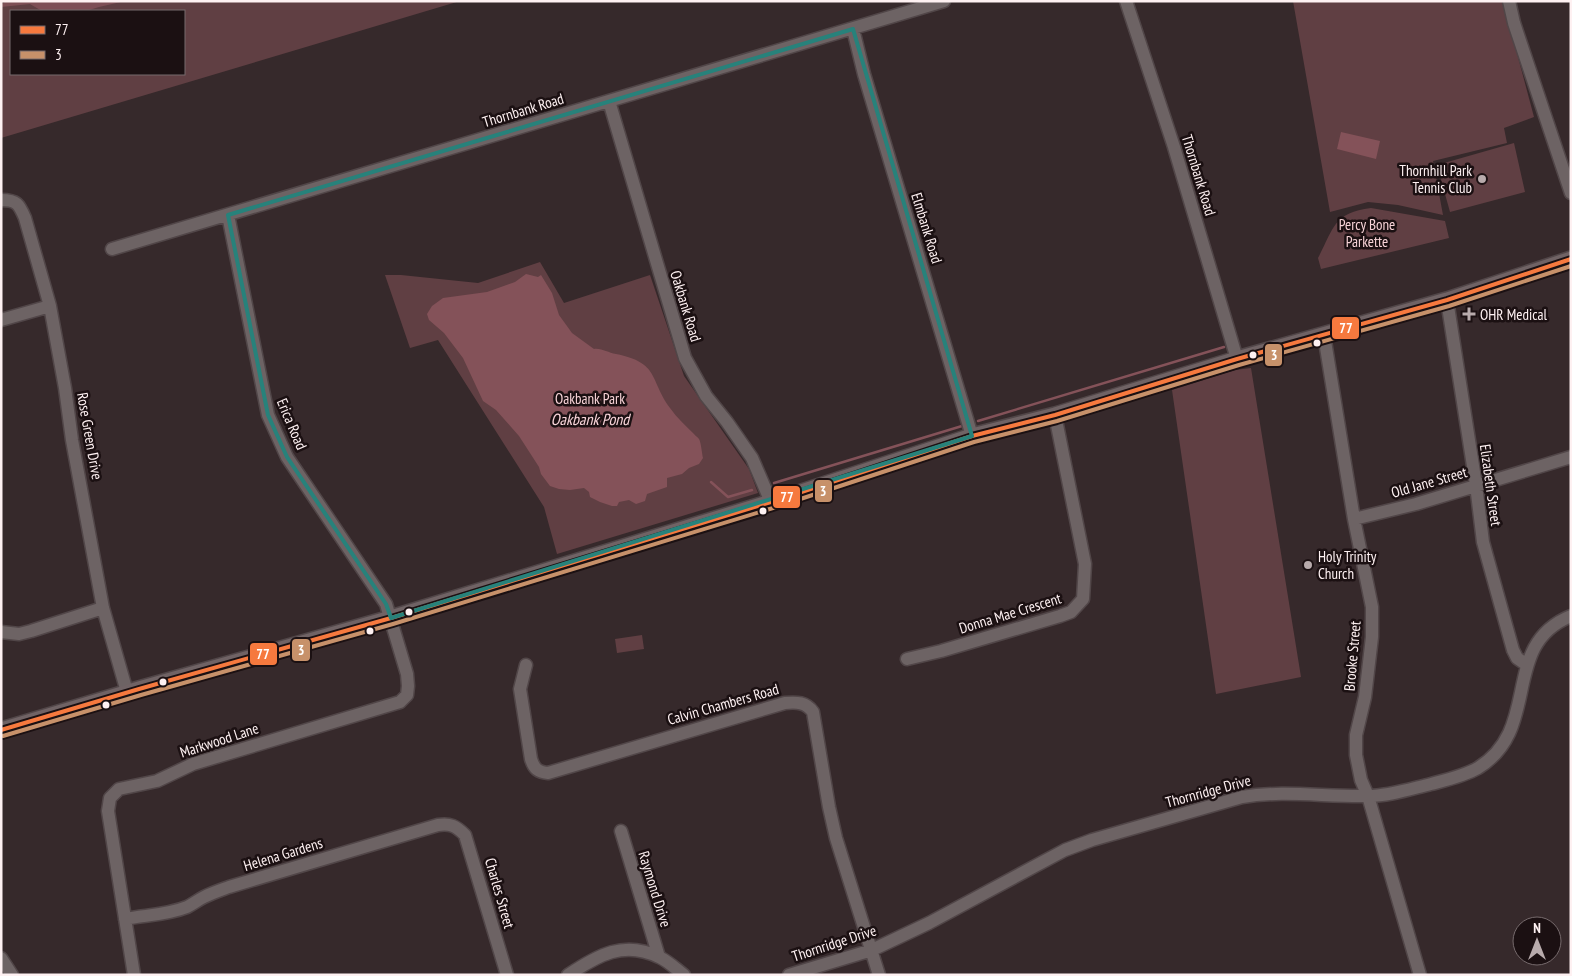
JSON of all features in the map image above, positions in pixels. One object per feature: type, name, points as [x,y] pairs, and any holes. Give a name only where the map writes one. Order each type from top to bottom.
[{"type":"main road","points":[[1,730],[127,692],[391,618],[771,502],[972,436],[1055,415],[1237,359],[1447,300],[1571,259]]},
{"type":"street","name":"Thornbank Road","points":[[112,249],[944,1]]},
{"type":"street","name":"Thornbank Road","points":[[1126,1],[1174,147],[1237,359]]},
{"type":"street","points":[[1509,1],[1516,28],[1571,193]]},
{"type":"street","name":"Elmbank Road","points":[[853,29],[864,74],[972,436]]},
{"type":"street","name":"Oakbank Road","points":[[609,101],[685,358],[706,396],[752,458],[771,502]]},
{"type":"street","name":"Rose Green Drive","points":[[1,200],[11,200],[20,206],[50,306],[103,608],[127,692]]},
{"type":"street","name":"Erica Road","points":[[228,215],[268,415],[287,457],[371,580],[386,604],[391,618]]},
{"type":"street","name":"Elizabeth Street","points":[[1447,300],[1483,542],[1504,622],[1517,658],[1527,664]]},
{"type":"street","points":[[1,320],[50,306]]},
{"type":"street","name":"Brooke Street","points":[[1324,335],[1354,519],[1372,607],[1372,636],[1365,697],[1356,734],[1356,755],[1361,780],[1368,796],[1420,975]]},
{"type":"street","name":"Donna Mae Crescent","points":[[907,659],[1060,616],[1071,612],[1083,599],[1085,564],[1055,415]]},
{"type":"street","name":"Old Jane Street","points":[[1354,519],[1416,504],[1571,457]]},
{"type":"street","points":[[1,632],[19,634],[103,608]]},
{"type":"street","name":"Thornridge Drive","points":[[789,975],[872,950],[929,923],[1065,850],[1092,840],[1242,797],[1285,793],[1368,796],[1402,791],[1477,768],[1500,749],[1510,734],[1517,715],[1527,664],[1540,638],[1552,626],[1571,616]]},
{"type":"street","name":"Markwood Lane","points":[[134,975],[108,811],[108,804],[112,795],[119,789],[157,781],[193,764],[400,702],[407,695],[407,674],[391,618]]},
{"type":"street","name":"Calvin Chambers Road","points":[[526,665],[520,689],[531,759],[533,766],[538,772],[548,773],[786,702],[797,702],[810,707],[813,712],[836,838],[872,950]]},
{"type":"street","name":"Helena Gardens","points":[[125,919],[158,915],[187,906],[212,893],[265,876],[438,825],[453,825]]},
{"type":"street","name":"Charles Street","points":[[453,825],[465,835],[470,848],[507,975]]},
{"type":"street","name":"Raymond Drive","points":[[621,831],[659,957]]},
{"type":"street","points":[[568,975],[613,951],[627,948],[642,950],[659,957],[684,975]]},
{"type":"street","points":[[872,950],[879,975]]},
{"type":"street","points":[[1,958],[12,975]]},
{"type":"highlighted area","points":[[853,29],[972,436],[391,618],[386,604],[287,457],[268,415],[228,215]]},
{"type":"green space","points":[[1,1],[460,1],[1,138]]},
{"type":"green space","points":[[1293,1],[1503,1],[1534,117],[1504,128],[1507,143],[1433,161],[1443,215],[1398,205],[1368,202],[1330,212]]},
{"type":"green space","name":"Thornhill Park Tennis Club","points":[[1514,143],[1525,192],[1450,212],[1437,165]]},
{"type":"green space","name":"Percy Bone Parkette","points":[[1371,208],[1445,221],[1449,238],[1321,269],[1318,258],[1336,224],[1349,214]]},
{"type":"green space","name":"Oakbank Park","points":[[540,262],[564,303],[650,275],[684,376],[749,469],[758,493],[557,554],[544,507],[438,340],[410,348],[385,275],[478,283]]},
{"type":"green space","points":[[1251,368],[1301,677],[1216,694],[1172,390],[1235,370]]},
{"type":"green space","points":[[642,635],[644,649],[617,653],[615,639]]},
{"type":"shaded area","points":[[6,1],[125,1],[89,10],[40,10],[30,4],[1,7]]},
{"type":"water","points":[[1341,132],[1380,141],[1376,159],[1337,149]]},
{"type":"water","name":"Oakbank Pond","points":[[526,274],[538,277],[541,275],[552,293],[559,315],[572,333],[594,349],[630,358],[647,367],[670,408],[699,439],[703,458],[699,464],[689,468],[682,474],[667,478],[667,487],[647,494],[645,501],[636,504],[629,500],[619,502],[617,506],[612,506],[590,497],[589,492],[584,488],[570,490],[550,486],[519,436],[496,410],[483,401],[463,358],[444,333],[429,320],[427,314],[432,306],[443,298],[487,292],[515,282]]},
{"type":"waterway","points":[[978,421],[1224,347]]},
{"type":"waterway","points":[[774,483],[962,426]]},
{"type":"waterway","points":[[711,482],[728,497],[752,490]]},
{"type":"transit line","name":"77","points":[[1,730],[391,618],[771,502],[972,436],[1055,415],[1237,359],[1447,300],[1571,259]]},
{"type":"transit line","name":"3","points":[[3,736],[393,624],[773,508],[974,442],[1057,421],[1239,365],[1449,306],[1571,266]]},
{"type":"place","name":"Thornhill Park Tennis Club","points":[[1482,179]]},
{"type":"place","name":"OHR Medical","points":[[1469,314]]},
{"type":"place","name":"Holy Trinity Church","points":[[1308,565]]}]
